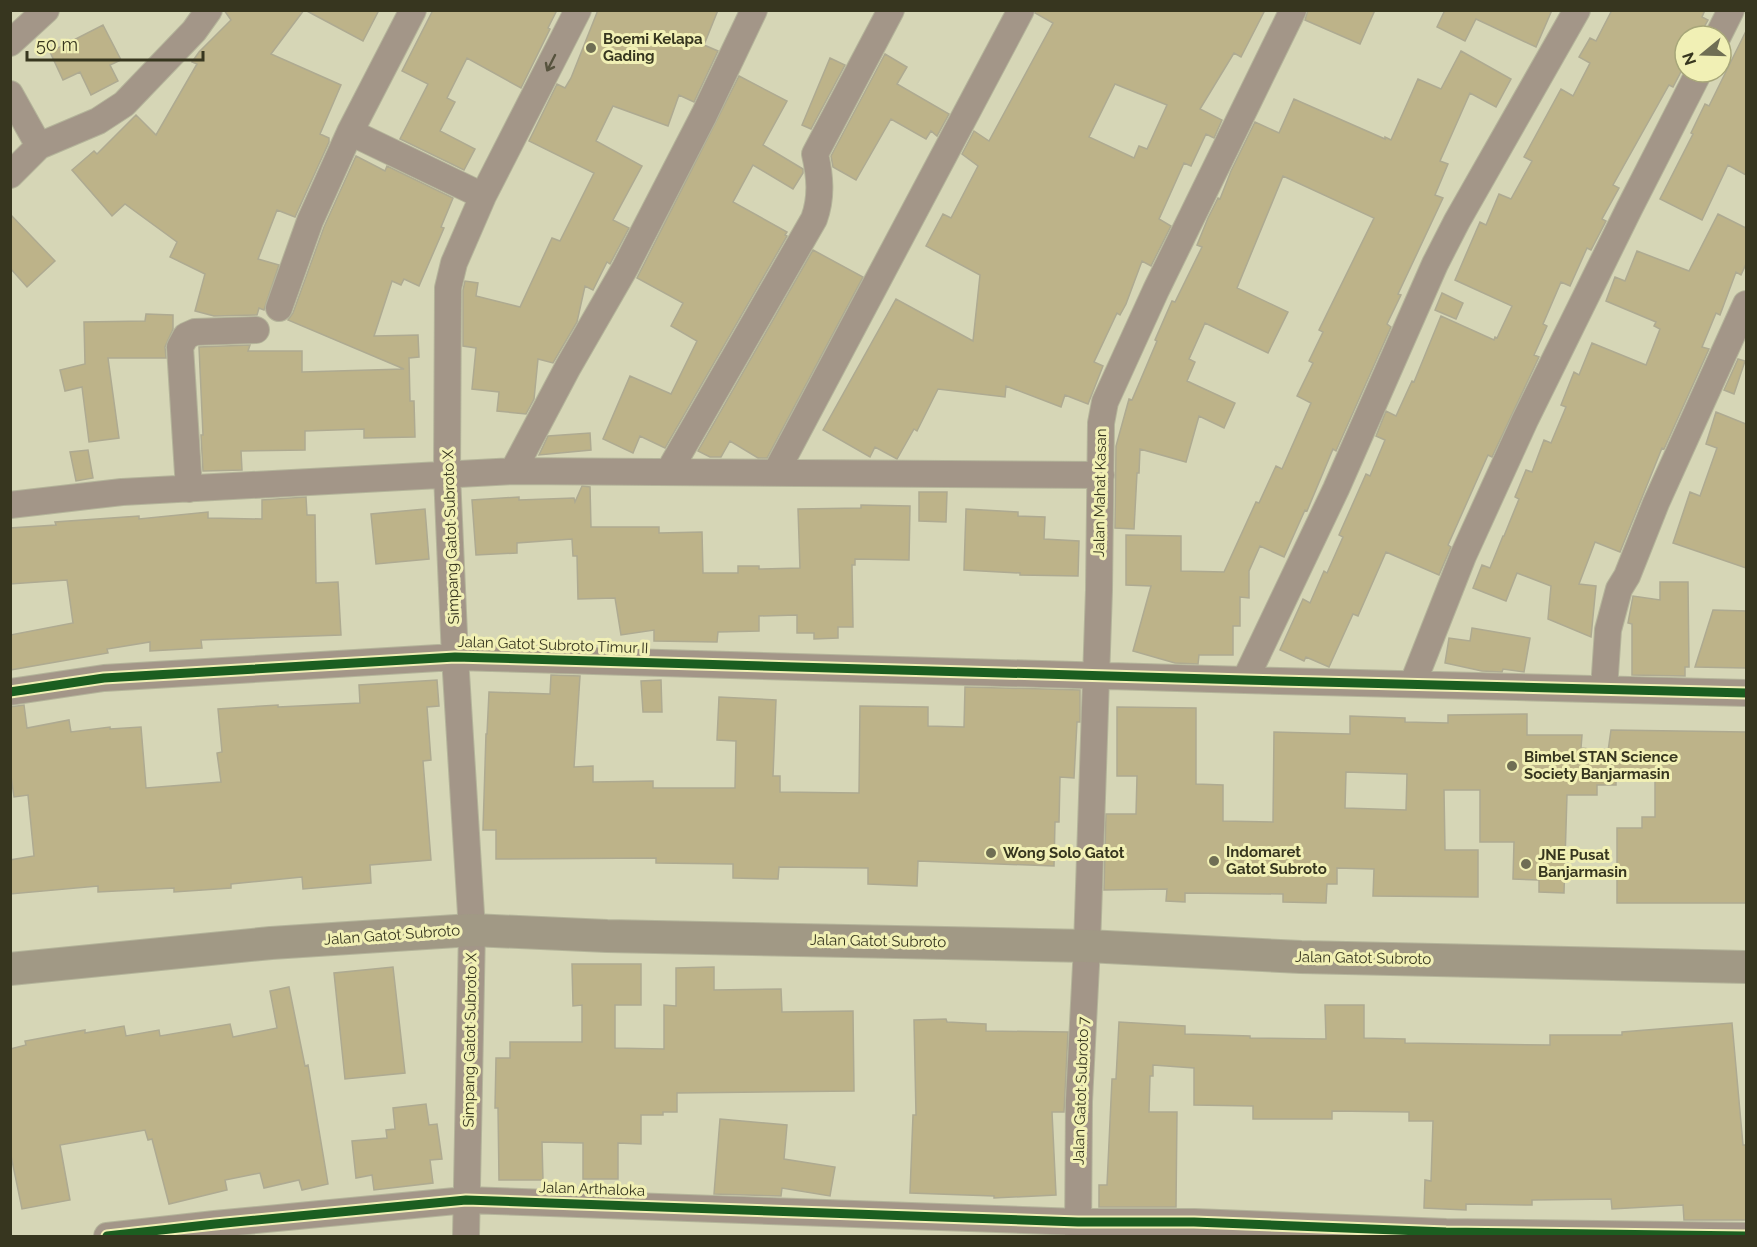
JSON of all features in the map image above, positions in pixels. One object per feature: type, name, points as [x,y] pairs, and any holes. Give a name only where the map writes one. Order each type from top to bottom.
[{"type":"main road","name":"Jalan Gatot Subroto","points":[[10,969],[271,943],[472,930],[607,936],[1087,946],[1301,957],[1746,967]]},
{"type":"street","points":[[10,43],[46,10]]},
{"type":"street","points":[[10,175],[39,146],[98,121],[124,104],[194,31],[209,10]]},
{"type":"street","points":[[279,308],[310,221],[350,132],[413,10]]},
{"type":"street","name":"Simpang Gatot Subroto X","points":[[466,1236],[472,930],[455,657],[447,475],[448,288],[453,262],[483,196],[578,10]]},
{"type":"street","points":[[513,471],[568,367],[625,268],[704,115],[754,10]]},
{"type":"street","points":[[669,471],[814,219],[820,204],[819,171],[815,154],[891,10]]},
{"type":"street","points":[[776,472],[1021,10]]},
{"type":"street","name":"Jalan Mahat Kasan","points":[[1087,946],[1101,423],[1105,402],[1156,290],[1293,10]]},
{"type":"street","points":[[1245,680],[1336,489],[1435,264],[1577,10]]},
{"type":"street","points":[[1724,24],[1731,10]]},
{"type":"street","points":[[1413,683],[1463,556],[1525,420],[1694,84]]},
{"type":"street","points":[[10,94],[39,146]]},
{"type":"street","points":[[350,132],[483,196]]},
{"type":"street","points":[[1604,689],[1608,630],[1619,589],[1627,576],[1656,503],[1746,303]]},
{"type":"street","points":[[189,489],[180,347],[186,336],[195,332],[256,330]]},
{"type":"street","points":[[10,505],[122,492],[513,471],[1101,475]]},
{"type":"street","name":"Jalan Gatot Subroto Timur II","points":[[10,692],[104,678],[455,657],[1746,693]]},
{"type":"street","name":"Jalan Gatot Subroto 7","points":[[1078,1229],[1079,1101],[1087,946]]},
{"type":"street","name":"Jalan Arthaloka","points":[[107,1236],[227,1222],[466,1200],[1078,1229],[1194,1222],[1446,1232],[1746,1236]]},
{"type":"building","points":[[224,10],[304,10],[271,54],[341,85],[320,134],[329,138],[329,142],[295,217],[277,210],[258,259],[279,265],[264,310],[259,308],[257,315],[214,316],[195,311],[205,274],[170,257],[177,242],[125,204],[112,216],[72,170],[94,151],[97,154],[136,115],[156,135],[197,64],[192,62],[231,20]]},
{"type":"building","points":[[305,10],[379,10],[363,41]]},
{"type":"building","points":[[433,10],[557,10],[521,88],[467,58],[447,98],[455,102],[440,131],[475,149],[464,170],[400,139],[428,84],[402,71]]},
{"type":"building","points":[[598,10],[718,10],[704,45],[718,51],[694,102],[679,95],[668,126],[613,106],[596,141],[642,166],[613,220],[629,228],[610,264],[607,262],[593,290],[585,286],[577,322],[553,363],[538,359],[534,399],[526,414],[497,411],[499,392],[472,389],[476,348],[463,346],[465,281],[478,283],[476,296],[520,307],[552,238],[560,241],[594,173],[529,141],[557,84],[565,88],[571,78]]},
{"type":"building","points":[[1036,10],[1265,10],[1241,57],[1234,53],[1200,109],[1222,120],[1214,138],[1206,134],[1191,166],[1184,163],[1159,219],[1171,226],[1151,266],[1142,261],[1126,304],[1120,315],[1117,313],[1094,362],[1103,366],[1088,404],[1065,395],[1061,407],[1006,386],[1005,397],[938,389],[917,431],[914,429],[897,459],[875,447],[870,457],[823,430],[896,299],[973,341],[980,275],[926,246],[943,214],[951,218],[978,166],[962,154],[974,131],[989,141],[1053,23],[1035,13]],"holes":[[[1115,84],[1167,105],[1147,149],[1139,146],[1134,158],[1089,137]]]},
{"type":"building","points":[[1308,10],[1375,10],[1360,44],[1305,20]]},
{"type":"building","points":[[1445,10],[1552,10],[1536,47],[1476,19],[1465,41],[1437,27]]},
{"type":"building","points":[[1612,10],[1705,10],[1702,17],[1708,20],[1706,24],[1673,24],[1675,84],[1673,87],[1669,85],[1613,185],[1619,188],[1602,219],[1606,221],[1591,250],[1587,248],[1570,286],[1561,282],[1543,324],[1547,326],[1534,355],[1539,357],[1492,457],[1488,455],[1448,545],[1451,547],[1439,575],[1386,552],[1358,616],[1353,614],[1329,667],[1306,657],[1304,661],[1280,650],[1303,599],[1310,603],[1324,571],[1327,573],[1343,537],[1339,535],[1366,474],[1370,476],[1385,440],[1376,436],[1386,411],[1396,416],[1412,381],[1414,382],[1441,316],[1494,340],[1495,337],[1497,338],[1512,306],[1455,280],[1480,222],[1486,225],[1499,194],[1511,199],[1532,161],[1524,157],[1561,89],[1573,96],[1590,63],[1579,57],[1590,38],[1596,41]]},
{"type":"building","points":[[103,25],[121,60],[110,65],[118,81],[91,95],[80,72],[63,80],[50,52]]},
{"type":"building","points":[[1746,31],[1746,175],[1728,165],[1702,220],[1660,199],[1693,134],[1691,133],[1705,104],[1709,106],[1720,84],[1733,84],[1733,57]]},
{"type":"building","points":[[1461,51],[1511,79],[1496,107],[1470,93],[1440,161],[1448,164],[1435,195],[1443,198],[1398,294],[1401,295],[1387,324],[1391,327],[1336,451],[1333,449],[1307,511],[1305,510],[1284,557],[1260,546],[1249,571],[1249,598],[1240,597],[1240,626],[1233,626],[1233,655],[1199,655],[1198,664],[1175,663],[1133,651],[1151,586],[1126,585],[1126,535],[1181,536],[1181,571],[1224,572],[1256,502],[1259,503],[1276,466],[1282,469],[1311,403],[1297,396],[1313,363],[1309,361],[1323,332],[1319,330],[1374,218],[1283,176],[1237,288],[1288,312],[1268,353],[1205,323],[1189,359],[1195,362],[1187,381],[1235,403],[1224,428],[1199,416],[1186,462],[1140,449],[1134,529],[1115,528],[1116,446],[1129,399],[1132,400],[1172,301],[1175,302],[1202,247],[1197,245],[1208,218],[1218,198],[1220,199],[1255,122],[1279,133],[1294,99],[1391,140],[1418,79],[1441,89]]},
{"type":"building","points":[[885,54],[907,67],[897,84],[949,114],[937,136],[931,131],[926,139],[891,119],[856,180],[833,167],[831,156]]},
{"type":"building","points":[[830,58],[845,65],[811,129],[802,125]]},
{"type":"building","points":[[739,76],[787,101],[763,145],[803,169],[803,173],[793,189],[753,165],[733,202],[787,232],[785,235],[787,236],[665,448],[640,436],[633,453],[603,439],[630,376],[671,394],[697,341],[671,326],[683,303],[637,278]]},
{"type":"building","points":[[356,156],[385,171],[387,166],[453,198],[441,227],[444,228],[419,286],[404,279],[401,285],[392,281],[374,336],[418,335],[419,357],[409,358],[410,401],[414,401],[415,437],[364,438],[364,429],[305,431],[305,450],[241,451],[242,470],[203,471],[199,347],[250,345],[248,351],[302,351],[302,372],[404,369],[288,320],[293,313],[324,227]]},
{"type":"building","points":[[10,214],[55,261],[27,287],[10,268]]},
{"type":"building","points":[[1718,214],[1746,228],[1746,264],[1741,275],[1736,272],[1720,315],[1716,313],[1702,347],[1709,349],[1664,449],[1662,448],[1620,552],[1595,542],[1579,584],[1596,586],[1591,637],[1548,619],[1551,586],[1517,573],[1506,601],[1473,588],[1482,565],[1490,568],[1519,499],[1515,497],[1526,470],[1532,472],[1544,440],[1551,443],[1566,407],[1561,405],[1574,372],[1579,375],[1592,343],[1646,365],[1660,329],[1654,326],[1656,322],[1606,301],[1615,277],[1625,281],[1637,251],[1689,271]]},
{"type":"building","points":[[813,250],[863,277],[767,458],[758,458],[730,441],[721,457],[710,457],[698,451]]},
{"type":"building","points":[[1442,293],[1463,303],[1456,319],[1435,310]]},
{"type":"building","points":[[146,314],[173,315],[173,329],[165,347],[166,358],[108,358],[119,438],[89,442],[82,387],[65,391],[60,370],[85,364],[84,322],[145,321]]},
{"type":"building","points":[[1738,359],[1745,361],[1734,394],[1724,390]]},
{"type":"building","points":[[1716,412],[1746,424],[1746,568],[1673,543],[1690,492],[1700,496],[1717,448],[1706,444]]},
{"type":"building","points":[[590,433],[591,450],[539,455],[548,436]]},
{"type":"building","points":[[88,450],[93,478],[76,481],[70,452]]},
{"type":"building","points":[[582,486],[590,487],[591,527],[659,527],[659,533],[702,532],[703,573],[738,573],[738,566],[759,566],[759,569],[800,568],[798,509],[861,508],[861,505],[910,506],[909,560],[855,559],[855,565],[852,565],[853,627],[838,627],[838,638],[814,639],[814,633],[797,633],[797,615],[759,616],[759,631],[718,632],[717,642],[654,641],[654,630],[621,635],[615,598],[578,599],[577,556],[573,556],[572,539],[517,543],[517,553],[476,555],[472,500],[519,497],[519,500],[574,498],[575,502]]},
{"type":"building","points":[[919,492],[947,492],[946,522],[919,521]]},
{"type":"building","points":[[306,497],[307,515],[315,515],[316,583],[338,582],[341,635],[201,640],[202,648],[150,651],[150,642],[107,649],[108,653],[10,670],[10,635],[73,623],[67,580],[10,584],[10,528],[56,525],[55,522],[139,516],[139,519],[208,512],[208,518],[262,519],[262,500]]},
{"type":"building","points":[[425,509],[429,559],[376,564],[371,514]]},
{"type":"building","points":[[966,509],[1018,512],[1018,516],[1045,517],[1044,539],[1079,541],[1078,576],[1020,575],[1020,573],[964,570]]},
{"type":"building","points":[[1660,582],[1688,582],[1689,667],[1685,667],[1685,676],[1632,675],[1632,624],[1628,623],[1633,596],[1660,600]]},
{"type":"building","points":[[1713,610],[1746,611],[1746,668],[1695,667]]},
{"type":"building","points":[[1472,628],[1530,638],[1524,672],[1503,669],[1502,672],[1482,671],[1445,663],[1449,638],[1470,641]]},
{"type":"building","points":[[551,675],[580,676],[574,767],[593,766],[593,782],[653,781],[653,788],[735,788],[736,741],[717,740],[719,697],[776,700],[773,776],[780,776],[780,792],[859,793],[860,706],[928,707],[928,726],[964,727],[965,687],[1080,690],[1080,722],[1077,722],[1074,778],[1060,777],[1059,822],[1055,822],[1054,866],[918,861],[917,886],[868,884],[868,868],[779,867],[778,879],[733,878],[733,864],[656,863],[656,858],[496,859],[496,830],[483,830],[489,692],[550,694]]},
{"type":"building","points":[[437,680],[439,706],[427,707],[431,760],[423,761],[431,860],[370,865],[371,883],[303,889],[302,877],[231,884],[231,888],[174,892],[174,888],[98,892],[98,886],[10,894],[10,860],[34,856],[28,795],[14,797],[10,769],[10,707],[24,705],[27,728],[69,720],[71,732],[110,727],[110,729],[141,727],[146,788],[221,782],[217,753],[222,752],[218,709],[360,703],[359,685]]},
{"type":"building","points":[[661,680],[662,712],[643,712],[641,681]]},
{"type":"building","points":[[1117,707],[1196,708],[1196,784],[1223,785],[1223,821],[1273,822],[1274,732],[1350,734],[1350,716],[1405,718],[1405,722],[1448,723],[1448,715],[1527,714],[1527,735],[1582,735],[1581,748],[1608,751],[1611,730],[1746,732],[1746,903],[1617,903],[1617,828],[1642,828],[1642,817],[1655,817],[1655,775],[1616,775],[1616,785],[1597,785],[1597,795],[1567,795],[1564,893],[1539,892],[1539,880],[1513,879],[1514,842],[1480,842],[1480,790],[1444,790],[1445,850],[1478,850],[1478,897],[1373,896],[1374,869],[1337,868],[1337,884],[1327,884],[1326,903],[1283,902],[1283,894],[1185,893],[1185,902],[1166,901],[1167,889],[1104,890],[1106,814],[1136,814],[1137,776],[1117,776]],"holes":[[[1346,772],[1407,774],[1406,810],[1345,808]]]},
{"type":"building","points":[[572,964],[641,964],[641,1005],[615,1005],[615,1048],[664,1049],[664,1005],[676,1006],[676,968],[714,967],[714,990],[781,989],[782,1012],[853,1011],[854,1091],[677,1093],[677,1112],[663,1112],[663,1115],[641,1115],[641,1144],[618,1143],[618,1179],[583,1179],[583,1143],[542,1142],[543,1180],[499,1180],[498,1108],[495,1108],[496,1058],[510,1058],[510,1042],[582,1042],[582,1005],[573,1006]]},
{"type":"building","points":[[393,967],[405,1073],[345,1079],[334,973]]},
{"type":"building","points":[[289,987],[305,1066],[308,1065],[328,1184],[302,1190],[299,1180],[264,1188],[260,1173],[225,1180],[227,1190],[169,1204],[152,1139],[148,1140],[145,1130],[60,1145],[70,1200],[22,1209],[10,1151],[10,1049],[26,1045],[25,1041],[85,1030],[85,1033],[124,1026],[126,1036],[159,1030],[160,1036],[230,1024],[233,1037],[277,1028],[270,991]]},
{"type":"building","points":[[1325,1005],[1364,1005],[1364,1038],[1405,1039],[1405,1043],[1550,1045],[1550,1035],[1622,1035],[1622,1032],[1732,1023],[1743,1145],[1746,1145],[1746,1220],[1684,1220],[1683,1205],[1612,1209],[1611,1199],[1532,1200],[1532,1205],[1466,1204],[1466,1210],[1424,1208],[1425,1180],[1431,1181],[1433,1121],[1409,1121],[1409,1112],[1332,1111],[1332,1119],[1253,1119],[1253,1106],[1194,1105],[1194,1068],[1153,1065],[1153,1076],[1150,1076],[1149,1112],[1177,1112],[1176,1207],[1099,1207],[1099,1185],[1107,1185],[1112,1079],[1116,1079],[1119,1022],[1185,1026],[1185,1034],[1326,1039]]},
{"type":"building","points":[[946,1019],[947,1022],[986,1024],[986,1031],[1068,1032],[1064,1112],[1052,1112],[1056,1195],[994,1198],[994,1196],[910,1193],[913,1115],[916,1115],[914,1020]]},
{"type":"building","points":[[426,1104],[429,1125],[437,1124],[442,1159],[430,1160],[433,1183],[374,1190],[372,1175],[356,1178],[352,1141],[387,1138],[386,1130],[395,1129],[393,1108]]},
{"type":"building","points":[[720,1119],[787,1125],[784,1159],[835,1167],[830,1196],[782,1188],[781,1196],[714,1194]]},
{"type":"cycle path","points":[[10,692],[104,678],[455,657],[1746,693]]},
{"type":"cycle path","points":[[107,1236],[466,1200],[1078,1222],[1194,1222],[1446,1232],[1746,1236]]},
{"type":"place","name":"Boemi Kelapa Gading","points":[[591,48]]},
{"type":"place","name":"Bimbel STAN Science Society Banjarmasin","points":[[1512,766]]},
{"type":"place","name":"Wong Solo Gatot","points":[[991,853]]},
{"type":"place","name":"Indomaret Gatot Subroto","points":[[1214,861]]},
{"type":"place","name":"JNE Pusat Banjarmasin","points":[[1526,864]]}]
